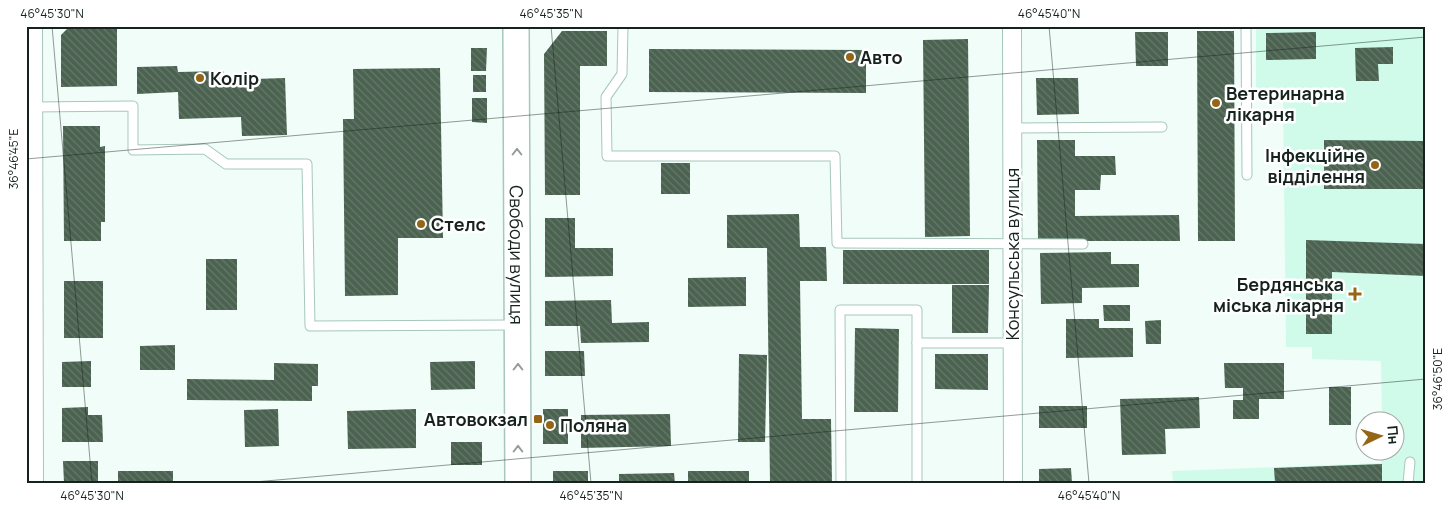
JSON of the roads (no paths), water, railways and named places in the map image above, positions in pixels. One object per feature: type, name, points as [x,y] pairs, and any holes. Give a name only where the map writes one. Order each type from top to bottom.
[{"type":"main road","name":"Свободи вулиця","points":[[516,26],[518,483]]},
{"type":"street","points":[[33,26],[30,197],[34,483]]},
{"type":"street","name":"Консульська вулиця","points":[[1012,26],[1013,483]]},
{"type":"lane","points":[[623,26],[622,74],[606,97],[607,156],[836,156],[837,243],[1083,244]]},
{"type":"lane","points":[[1246,26],[1247,175]]},
{"type":"lane","points":[[31,97],[133,106],[133,150],[205,149],[226,164],[307,164],[310,326],[518,325]]},
{"type":"lane","points":[[1012,128],[1162,127]]},
{"type":"lane","points":[[841,483],[840,310],[917,310],[917,483]]},
{"type":"lane","points":[[917,343],[1013,343]]},
{"type":"lane","points":[[1408,483],[1410,462]]},
{"type":"place","name":"Авто","points":[[850,57]]},
{"type":"place","name":"Колір","points":[[200,78]]},
{"type":"place","name":"Ветеринарна лікарня","points":[[1216,103]]},
{"type":"place","name":"Інфекційне відділення","points":[[1375,165]]},
{"type":"place","name":"Стелс","points":[[421,224]]},
{"type":"place","name":"Бердянська міська лікарня","points":[[1355,294]]},
{"type":"place","name":"Автовокзал","points":[[538,419]]},
{"type":"place","name":"Поляна","points":[[550,425]]}]
